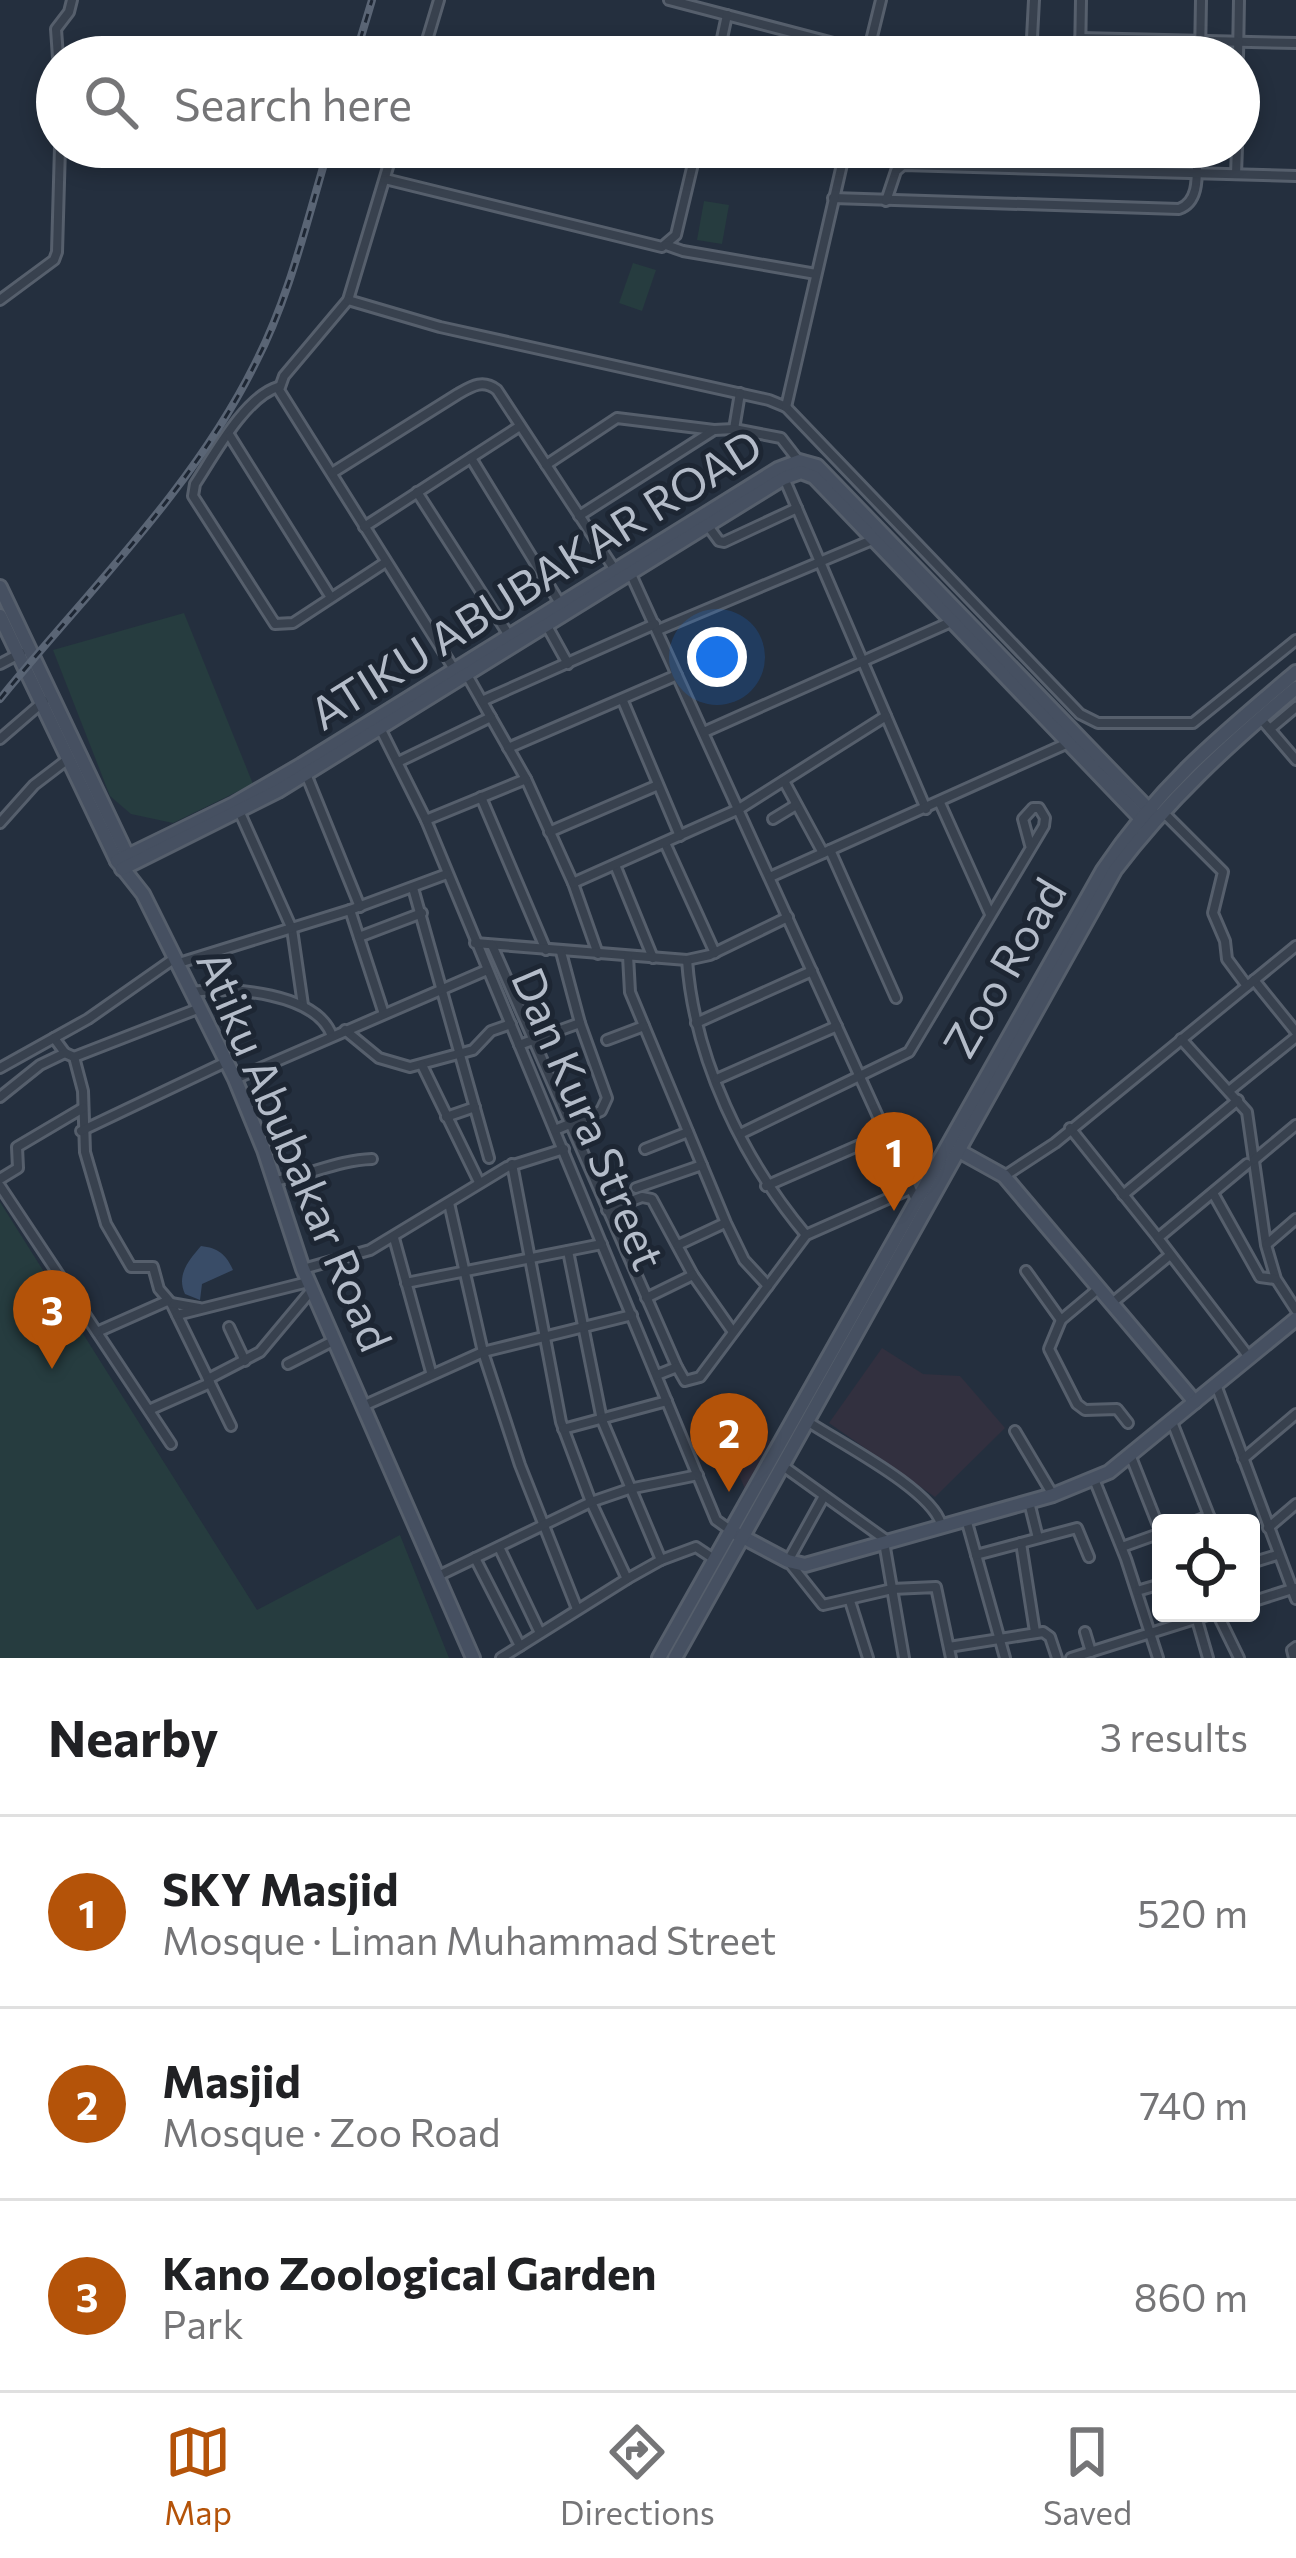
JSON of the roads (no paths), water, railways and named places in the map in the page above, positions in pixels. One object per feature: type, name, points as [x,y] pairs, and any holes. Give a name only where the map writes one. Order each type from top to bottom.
[{"type":"street","points":[[56,36],[72,0]]},
{"type":"street","points":[[428,36],[439,0]]},
{"type":"street","points":[[669,0],[803,36]]},
{"type":"street","points":[[872,36],[881,0]]},
{"type":"street","points":[[1032,36],[1034,0]]},
{"type":"street","points":[[1080,36],[1081,0]]},
{"type":"street","points":[[1200,36],[1201,0]]},
{"type":"street","points":[[1238,36],[1239,0]]},
{"type":"street","points":[[723,36],[728,15]]},
{"type":"street","points":[[1260,42],[1296,43]]},
{"type":"street","points":[[0,300],[54,260],[59,168]]},
{"type":"street","points":[[386,562],[292,623],[275,624],[192,492],[259,395],[278,387],[348,300],[388,168]]},
{"type":"street","points":[[667,245],[676,235],[692,168]]},
{"type":"street","points":[[786,407],[841,168]]},
{"type":"street","points":[[886,201],[900,168]]},
{"type":"street","points":[[1034,168],[1296,176]]},
{"type":"street","points":[[833,198],[1179,209],[1187,208],[1194,198],[1196,168]]},
{"type":"street","points":[[1236,168],[1236,174]]},
{"type":"street","points":[[385,179],[654,247],[667,245],[816,274]]},
{"type":"street","points":[[348,300],[786,407],[1080,714],[1098,723],[1184,726],[1201,719],[1296,640]]},
{"type":"street","points":[[332,473],[476,385],[495,388],[579,516],[624,571],[657,627],[917,1199],[806,1235],[693,1382],[685,1381],[492,945]]},
{"type":"street","points":[[278,387],[386,562],[482,701],[526,778],[573,883],[598,954]]},
{"type":"street","points":[[734,429],[740,393]]},
{"type":"street","points":[[546,465],[617,418],[781,438],[799,461]]},
{"type":"street","points":[[364,527],[520,426]]},
{"type":"street","points":[[579,516],[713,430]]},
{"type":"street","points":[[230,436],[330,596]]},
{"type":"street","points":[[471,458],[561,605]]},
{"type":"street","name":"ATIKU ABUBAKAR ROAD","points":[[127,866],[378,724],[778,469],[799,461],[817,466],[880,538],[1029,685],[1150,816]]},
{"type":"street","points":[[460,674],[547,626],[624,571],[784,478],[801,472],[814,477],[880,538],[1068,743],[1150,816],[1223,872],[1213,913],[1227,959],[1296,1035],[1229,1091]]},
{"type":"street","points":[[784,478],[926,808]]},
{"type":"street","points":[[417,492],[510,637]]},
{"type":"street","points":[[708,526],[724,542],[796,508]]},
{"type":"street","points":[[482,701],[819,560],[880,538],[907,537]]},
{"type":"street","points":[[0,586],[17,648]]},
{"type":"street","points":[[0,616],[127,866],[239,813],[378,724]]},
{"type":"street","points":[[704,732],[955,621]]},
{"type":"street","points":[[547,626],[568,664]]},
{"type":"street","points":[[0,664],[17,648]]},
{"type":"street","name":"Zoo Road","points":[[676,1658],[736,1534],[917,1199],[1093,888],[1205,748],[1296,672]]},
{"type":"street","points":[[508,748],[678,674]]},
{"type":"street","points":[[1029,685],[1042,675]]},
{"type":"street","name":"Zoo Road","points":[[659,1658],[714,1558],[783,1466],[917,1199],[958,1151],[1150,816],[1215,756],[1265,723],[1296,688]]},
{"type":"street","points":[[0,739],[46,700]]},
{"type":"street","name":"Atiku Abubakar Road","points":[[46,700],[68,759],[177,960],[235,1079],[333,1341],[473,1658]]},
{"type":"street","points":[[623,700],[680,836]]},
{"type":"street","points":[[1296,707],[1265,723],[1296,760]]},
{"type":"street","points":[[573,883],[739,809],[886,716]]},
{"type":"street","points":[[398,762],[491,718]]},
{"type":"street","name":"Dan Kura Street","points":[[378,724],[426,820],[716,1520],[736,1534]]},
{"type":"street","points":[[770,877],[1068,743]]},
{"type":"street","points":[[0,823],[34,785],[68,759]]},
{"type":"street","points":[[306,774],[356,909],[359,937],[384,1014]]},
{"type":"street","points":[[426,820],[526,778]]},
{"type":"street","points":[[784,781],[827,852],[896,998]]},
{"type":"street","points":[[549,832],[658,784]]},
{"type":"street","points":[[481,797],[546,950]]},
{"type":"street","points":[[940,803],[990,914]]},
{"type":"street","points":[[773,819],[796,806]]},
{"type":"street","points":[[239,813],[292,929],[303,1005]]},
{"type":"street","points":[[665,843],[715,952]]},
{"type":"street","points":[[740,1134],[914,1046],[1030,845]]},
{"type":"street","points":[[615,865],[653,958]]},
{"type":"street","points":[[0,1069],[177,960],[356,909],[447,874]]},
{"type":"street","points":[[413,888],[489,1158]]},
{"type":"street","points":[[359,937],[422,913]]},
{"type":"street","points":[[476,943],[687,960],[715,952],[788,917]]},
{"type":"street","points":[[1004,1176],[1017,1171],[1296,946]]},
{"type":"street","points":[[556,1130],[601,1111],[607,1098],[561,952]]},
{"type":"street","points":[[628,956],[628,985],[726,1222],[745,1260],[768,1286]]},
{"type":"street","points":[[687,960],[696,1023],[740,1134],[766,1186],[806,1235]]},
{"type":"street","points":[[235,1079],[487,970]]},
{"type":"street","points":[[696,1023],[812,971]]},
{"type":"street","points":[[192,992],[232,991],[303,1005],[321,1016],[332,1036]]},
{"type":"street","points":[[0,1096],[40,1065],[200,1008]]},
{"type":"street","points":[[519,1045],[580,1023]]},
{"type":"street","points":[[345,1030],[379,1058],[405,1067],[475,1049],[491,1031],[511,1024]]},
{"type":"street","points":[[607,1040],[644,1026]]},
{"type":"street","points":[[717,1079],[837,1026]]},
{"type":"street","points":[[54,1038],[69,1055],[84,1107],[82,1131],[106,1224],[130,1268],[153,1268],[231,1426]]},
{"type":"street","points":[[736,1534],[805,1565],[1053,1495],[1094,1479],[1131,1457],[1296,1314],[1276,1279],[1266,1245],[1251,1162],[1251,1123],[1238,1100],[1181,1039]]},
{"type":"street","points":[[82,1131],[226,1062]]},
{"type":"street","points":[[422,1065],[479,1183]]},
{"type":"street","points":[[1123,1195],[1238,1100]]},
{"type":"street","points":[[84,1107],[16,1148],[17,1171],[0,1183],[171,1444]]},
{"type":"street","points":[[446,1117],[475,1107]]},
{"type":"street","points":[[1157,1238],[1296,1125]]},
{"type":"street","points":[[1070,1128],[1250,1357]]},
{"type":"street","points":[[645,1149],[688,1132]]},
{"type":"street","points":[[766,1186],[886,1134]]},
{"type":"street","points":[[177,1315],[308,1280],[394,1238],[512,1165],[564,1149]]},
{"type":"street","points":[[958,1151],[1004,1176],[1195,1402]]},
{"type":"street","points":[[273,1182],[309,1175],[346,1160],[371,1160]]},
{"type":"street","points":[[512,1165],[563,1429],[627,1579]]},
{"type":"street","points":[[636,1188],[702,1165]]},
{"type":"street","points":[[1213,1193],[1260,1276],[1276,1279]]},
{"type":"street","points":[[607,1210],[642,1197],[652,1199],[692,1275],[733,1332]]},
{"type":"street","points":[[448,1203],[483,1352],[577,1609]]},
{"type":"street","points":[[1266,1245],[1296,1219]]},
{"type":"street","points":[[678,1245],[726,1222]]},
{"type":"street","points":[[394,1238],[431,1372]]},
{"type":"street","points":[[406,1283],[602,1244]]},
{"type":"street","points":[[568,1251],[602,1420],[661,1559]]},
{"type":"street","points":[[1112,1303],[1170,1255]]},
{"type":"street","points":[[1026,1271],[1061,1320]]},
{"type":"street","points":[[646,1298],[692,1275]]},
{"type":"street","points":[[149,1411],[260,1352],[308,1280]]},
{"type":"street","points":[[1099,1288],[1061,1320],[1049,1349],[1077,1404],[1085,1410],[1117,1409],[1128,1423]]},
{"type":"street","points":[[97,1332],[169,1302],[199,1308]]},
{"type":"street","points":[[361,1406],[483,1352],[632,1315]]},
{"type":"street","points":[[229,1328],[245,1361]]},
{"type":"street","points":[[288,1364],[333,1341]]},
{"type":"street","points":[[657,1375],[677,1367]]},
{"type":"street","points":[[1216,1385],[1277,1555],[1295,1592],[1260,1600]]},
{"type":"street","points":[[563,1429],[668,1401]]},
{"type":"street","points":[[1243,1459],[1296,1414]]},
{"type":"street","points":[[807,1421],[917,1494],[936,1510],[940,1524]]},
{"type":"street","points":[[1172,1422],[1208,1514]]},
{"type":"street","points":[[1015,1431],[1053,1495]]},
{"type":"street","points":[[1131,1457],[1154,1514]]},
{"type":"street","points":[[783,1466],[885,1540],[904,1658]]},
{"type":"street","points":[[436,1577],[591,1502],[698,1475]]},
{"type":"street","points":[[1094,1479],[1158,1658]]},
{"type":"street","points":[[788,1561],[824,1496]]},
{"type":"street","points":[[1029,1502],[1039,1538]]},
{"type":"street","points":[[1268,1528],[1296,1504]]},
{"type":"street","points":[[965,1518],[1005,1658]]},
{"type":"street","points":[[976,1556],[1079,1528],[1089,1557]]},
{"type":"street","points":[[1122,1547],[1152,1536]]},
{"type":"street","points":[[1021,1544],[1035,1632]]},
{"type":"street","points":[[499,1547],[540,1633]]},
{"type":"street","points":[[501,1658],[661,1559],[696,1547],[714,1558]]},
{"type":"street","points":[[1260,1560],[1277,1555]]},
{"type":"street","points":[[475,1558],[520,1646]]},
{"type":"street","points":[[788,1561],[823,1605],[892,1588],[939,1590],[950,1653],[1035,1632],[1047,1633],[1058,1658]]},
{"type":"street","points":[[1137,1591],[1152,1586]]},
{"type":"street","points":[[850,1600],[868,1658]]},
{"type":"street","points":[[1070,1658],[1180,1622]]},
{"type":"street","points":[[1198,1622],[1208,1658]]},
{"type":"street","points":[[1221,1622],[1239,1658]]},
{"type":"street","points":[[1085,1632],[1091,1652]]},
{"type":"street","points":[[1294,1658],[1296,1647]]},
{"type":"street","points":[[1104,1648],[1110,1658]]},
{"type":"water","points":[[201,1246],[221,1253],[233,1270],[202,1284],[200,1300],[185,1294],[182,1280]]},
{"type":"railway","points":[[361,36],[372,0]]},
{"type":"railway","points":[[0,699],[137,538],[230,410],[278,312],[323,168]]},
{"type":"place","name":"SKY Masjid","points":[[894,1211]]},
{"type":"place","name":"Kano Zoological Garden","points":[[52,1369]]},
{"type":"place","name":"Masjid","points":[[729,1492]]}]
